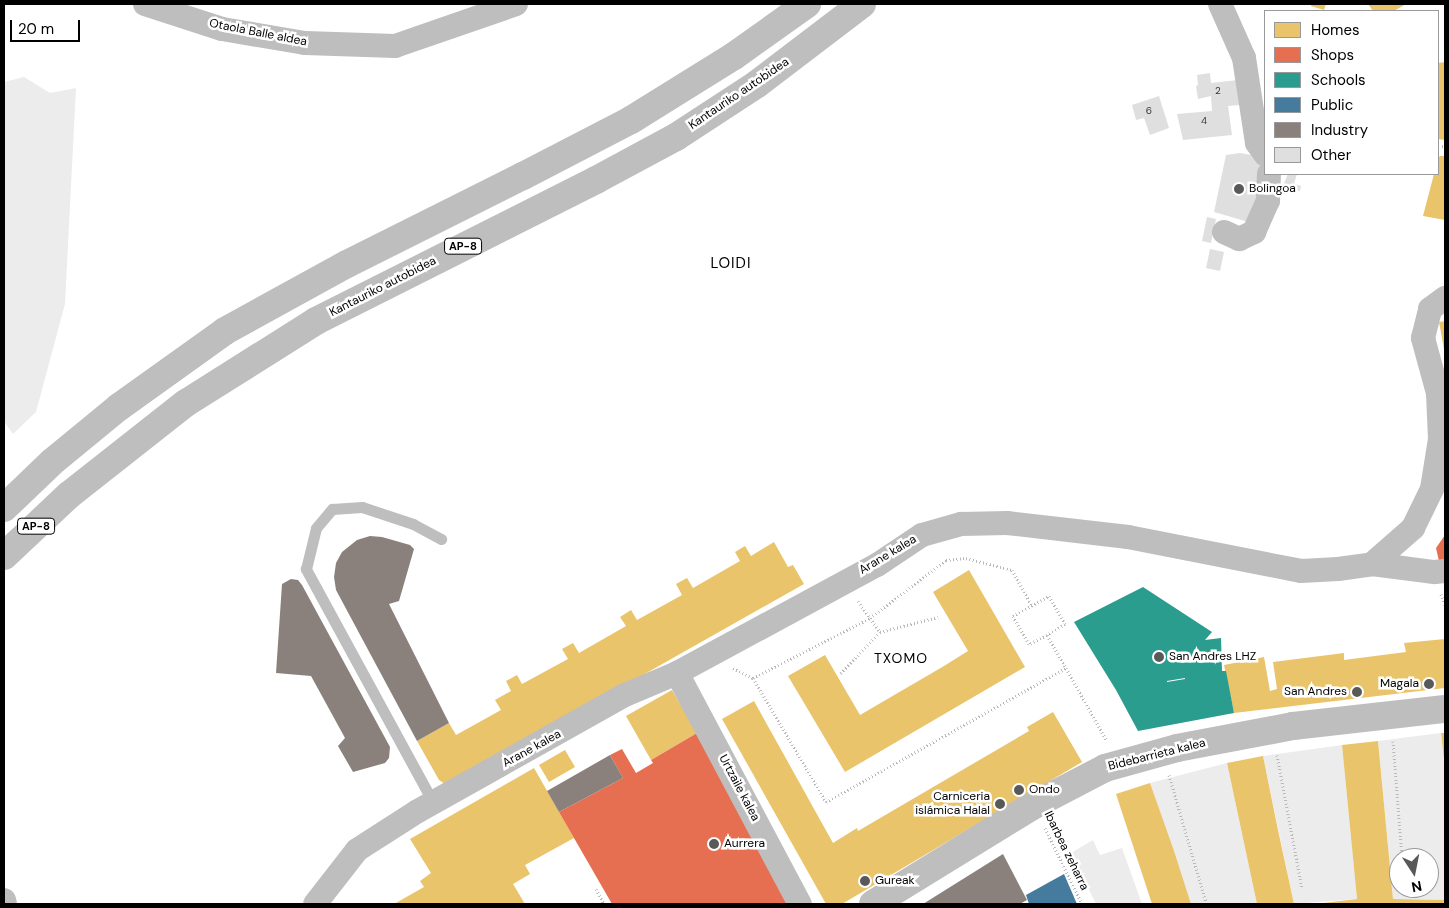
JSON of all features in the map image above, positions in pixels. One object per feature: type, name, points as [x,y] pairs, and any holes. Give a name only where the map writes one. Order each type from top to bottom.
[{"type":"main road","name":"AP-8","points":[[4,508],[52,462],[119,407],[225,331],[347,264],[631,120],[734,56],[807,4]]},
{"type":"main road","name":"Kantauriko autobidea","points":[[4,556],[69,495],[186,403],[308,326],[596,180],[676,137],[757,84],[862,4]]},
{"type":"main road","name":"Bidebarrieta kalea","points":[[873,904],[1034,805],[1105,768],[1177,748],[1272,730],[1445,709]]},
{"type":"street","name":"Otaola Balle aldea","points":[[145,4],[222,29],[305,43],[394,46],[516,4]]},
{"type":"street","points":[[1220,4],[1244,58],[1257,143],[1264,153]]},
{"type":"street","points":[[1224,232],[1239,239],[1254,232],[1268,201],[1269,175]]},
{"type":"street","points":[[1372,564],[1412,528],[1432,489],[1440,439],[1438,393],[1423,338],[1430,309],[1445,298]]},
{"type":"street","name":"Arane kalea","points":[[316,904],[357,850],[418,811],[434,804],[625,695],[677,673],[843,581],[877,565],[922,535],[961,524],[1007,523],[1128,537],[1301,571],[1338,569],[1372,564],[1434,572],[1445,571]]},
{"type":"street","name":"Urtzaile kalea","points":[[677,673],[800,904]]},
{"type":"street","points":[[4,900],[6,904]]},
{"type":"lane","points":[[434,804],[306,569],[316,528],[332,509],[362,508],[413,524],[441,539]]},
{"type":"path","points":[[1032,606],[1012,570],[966,558],[946,560],[870,618],[753,678],[826,802],[1066,668]]},
{"type":"path","points":[[843,581],[880,632]]},
{"type":"path","points":[[1049,596],[1065,624],[1047,635],[1029,644],[1013,616],[1049,596]]},
{"type":"path","points":[[841,673],[880,632],[938,618]]},
{"type":"path","points":[[1047,635],[1112,748]]},
{"type":"path","points":[[1391,715],[1401,848]]},
{"type":"path","points":[[1272,730],[1302,888]]},
{"type":"path","points":[[1166,766],[1206,902]]},
{"type":"path","name":"Ibarbea zeharra","points":[[1034,805],[1082,904]]},
{"type":"path","points":[[596,889],[604,904]]},
{"type":"shaded area","points":[[24,77],[50,93],[76,88],[65,304],[36,412],[13,434],[4,421],[4,82]]},
{"type":"shaded area","points":[[1441,733],[1445,773],[1445,900],[1393,899],[1439,898],[1439,848],[1389,848],[1389,857],[1378,741]]},
{"type":"shaded area","points":[[1342,745],[1357,899],[1294,904],[1263,756]]},
{"type":"shaded area","points":[[1227,763],[1257,904],[1191,904],[1150,783]]},
{"type":"shaded area","points":[[1093,840],[1100,855],[1122,848],[1142,904],[1096,904],[1071,853]]},
{"type":"building: Homes","points":[[1311,4],[1326,4],[1324,10],[1311,6]]},
{"type":"building: Homes","points":[[1368,4],[1406,4],[1396,10],[1372,10]]},
{"type":"building: Homes","points":[[1445,62],[1445,140],[1439,139],[1439,63]]},
{"type":"building: Homes","points":[[1445,156],[1445,220],[1423,216],[1434,175],[1439,175],[1439,157]]},
{"type":"building: Homes","points":[[1445,321],[1445,348],[1444,349],[1439,322]]},
{"type":"building: Homes","points":[[774,542],[788,567],[793,565],[804,584],[452,783],[445,784],[439,780],[417,741],[449,723],[456,735],[501,710],[495,700],[511,691],[506,681],[517,675],[522,684],[568,659],[562,649],[573,643],[579,653],[626,626],[620,617],[631,610],[637,620],[682,595],[676,584],[687,578],[693,588],[740,561],[735,552],[745,546],[751,556]]},
{"type":"building: Homes","points":[[969,570],[1025,667],[845,772],[788,676],[825,655],[860,715],[944,666],[968,651],[933,592]]},
{"type":"building: Homes","points":[[1445,639],[1445,688],[1234,713],[1224,665],[1264,657],[1270,691],[1277,689],[1273,662],[1344,653],[1344,660],[1406,652],[1404,643]]},
{"type":"building: Homes","points":[[672,690],[697,733],[651,760],[626,716]]},
{"type":"building: Homes","points":[[754,701],[833,843],[857,828],[858,831],[1029,731],[1027,727],[1053,712],[1082,762],[842,904],[826,904],[722,719]]},
{"type":"building: Homes","points":[[1441,733],[1445,733],[1445,760],[1444,760]]},
{"type":"building: Homes","points":[[1378,741],[1389,857],[1389,898],[1445,900],[1445,904],[1315,904],[1357,899],[1342,745]]},
{"type":"building: Homes","points":[[565,750],[575,767],[549,782],[539,765]]},
{"type":"building: Homes","points":[[1263,756],[1294,904],[1257,904],[1227,763]]},
{"type":"building: Homes","points":[[534,768],[574,838],[525,865],[530,874],[513,884],[525,904],[394,904],[424,887],[420,881],[431,873],[410,839]]},
{"type":"building: Homes","points":[[1150,783],[1191,904],[1152,904],[1116,794]]},
{"type":"building: Shops","points":[[1445,535],[1445,583],[1444,583],[1436,548]]},
{"type":"building: Shops","points":[[697,733],[792,904],[612,904],[559,812],[623,778],[610,755],[622,749],[636,773],[653,763],[651,760]]},
{"type":"building: Schools","name":"San Andres LHZ","points":[[1143,587],[1212,632],[1205,640],[1221,638],[1222,671],[1226,671],[1234,713],[1138,731],[1116,690],[1074,622]],"holes":[[[1185,678],[1185,679],[1167,682]]]},
{"type":"building: Public","points":[[1064,874],[1077,904],[1029,904],[1026,895]]},
{"type":"building: Industry","points":[[370,536],[382,537],[410,545],[414,549],[399,601],[389,604],[449,723],[417,741],[336,590],[334,577],[336,563],[342,552],[357,540]]},
{"type":"building: Industry","points":[[291,579],[298,580],[302,585],[390,747],[389,758],[385,763],[353,772],[338,746],[345,738],[311,676],[276,673],[282,584]]},
{"type":"building: Industry","points":[[610,755],[623,778],[559,812],[547,791]]},
{"type":"building: Industry","points":[[1003,854],[1027,900],[1020,904],[923,904]]},
{"type":"building: Other","points":[[1210,73],[1211,83],[1238,80],[1240,105],[1228,106],[1232,135],[1183,140],[1177,114],[1212,111],[1211,96],[1198,99],[1196,86],[1198,85],[1197,75]]},
{"type":"building: Other","points":[[1159,96],[1169,128],[1150,135],[1144,118],[1136,120],[1132,105]]},
{"type":"building: Other","name":"Bolingoa","points":[[1240,153],[1262,157],[1263,165],[1252,223],[1214,212],[1226,155]]},
{"type":"building: Other","points":[[1288,175],[1297,175],[1294,184],[1301,186],[1300,191],[1282,188]]},
{"type":"building: Other","points":[[1207,217],[1216,219],[1211,243],[1202,241]]},
{"type":"building: Other","points":[[1210,249],[1224,252],[1220,271],[1206,268]]},
{"type":"place","name":"Bolingoa","points":[[1239,189]]},
{"type":"place","name":"San Andres LHZ","points":[[1159,657]]},
{"type":"place","name":"Magala","points":[[1429,684]]},
{"type":"place","name":"San Andres","points":[[1357,692]]},
{"type":"place","name":"Ondo","points":[[1019,790]]},
{"type":"place","name":"Carniceria islámica Halal","points":[[1000,804]]},
{"type":"place","name":"Aurrera","points":[[714,844]]},
{"type":"place","name":"Gureak","points":[[865,881]]},
{"type":"district","name":"LOIDI","points":[[731,264]]},
{"type":"district","name":"TXOMO","points":[[901,658]]}]
